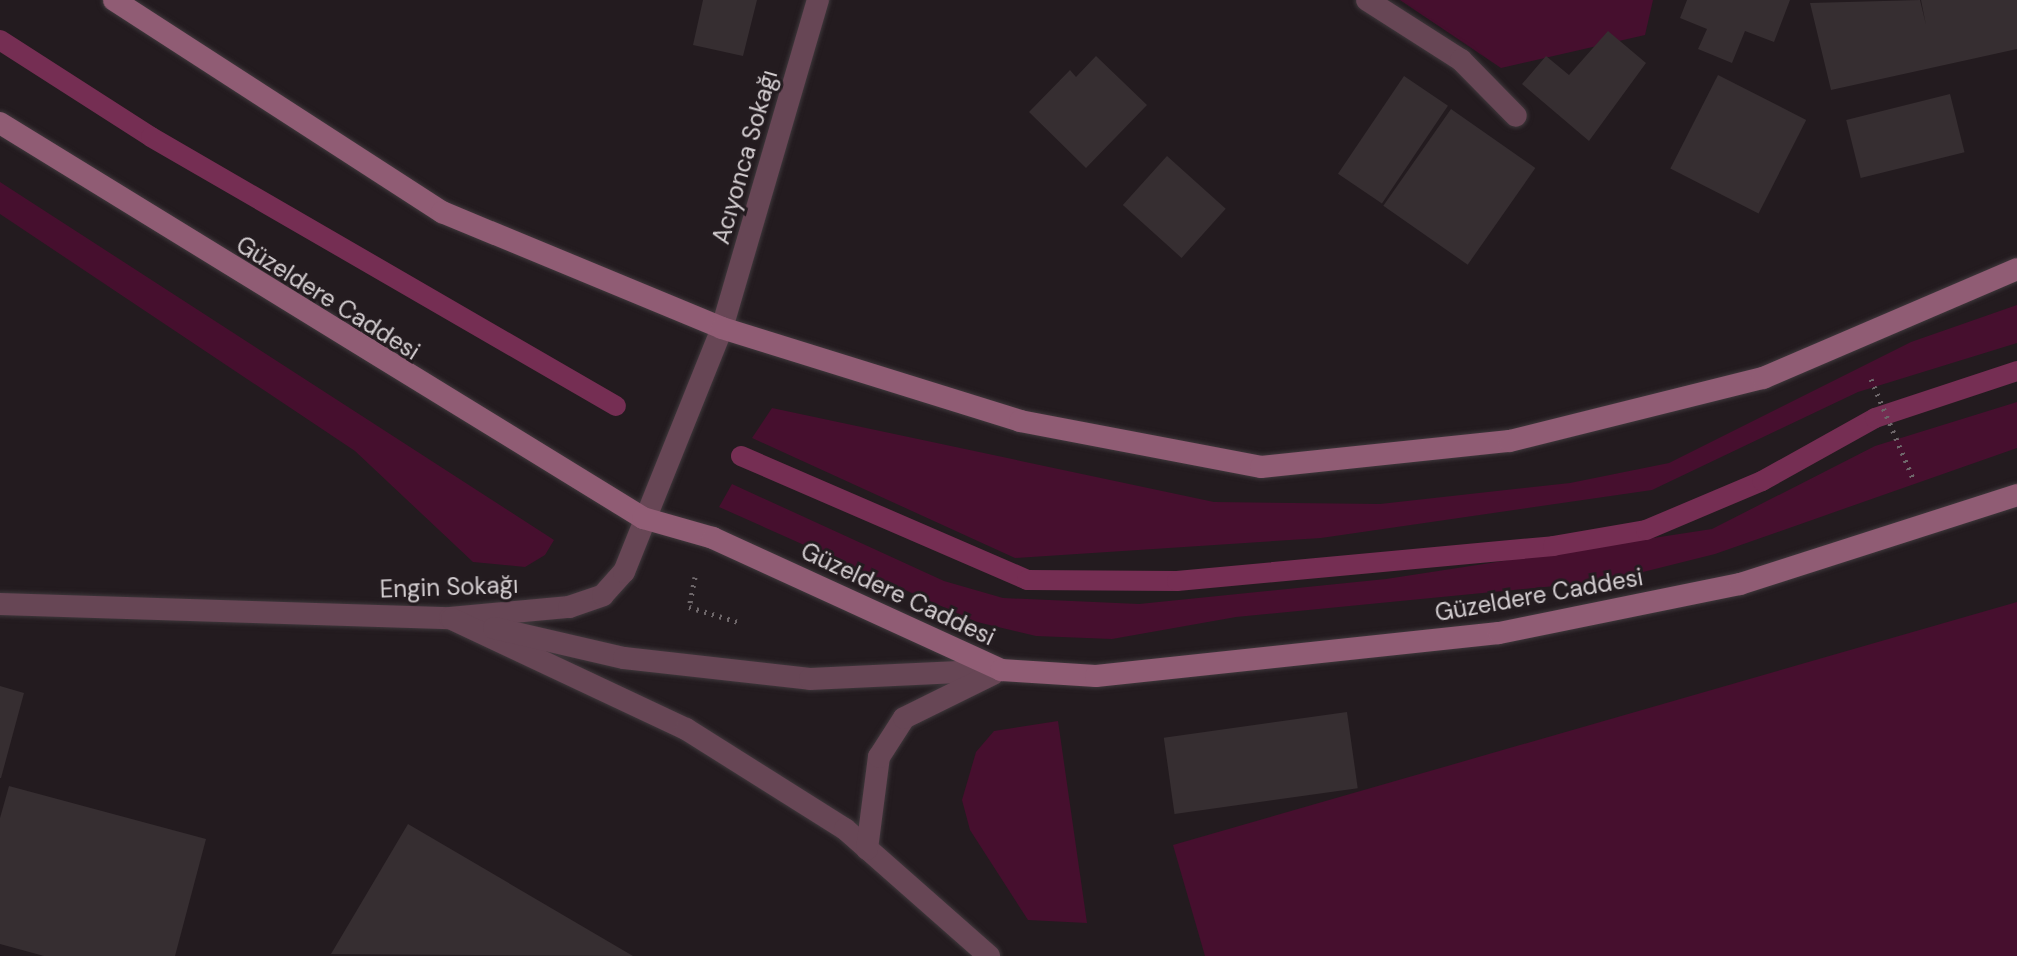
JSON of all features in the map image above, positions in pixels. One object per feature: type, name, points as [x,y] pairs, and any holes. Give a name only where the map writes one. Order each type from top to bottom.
[{"type":"main road","points":[[114,0],[442,212],[722,328],[1020,421],[1261,467],[1510,441],[1763,378],[2017,269]]},
{"type":"main road","name":"Güzeldere Caddesi","points":[[0,123],[643,518],[713,538],[1001,670],[1096,676],[1499,633],[1740,584],[2017,495]]},
{"type":"street","name":"Acıyonca Sokağı","points":[[722,328],[818,0]]},
{"type":"street","points":[[1367,0],[1461,60],[1516,116]]},
{"type":"street","name":"Engin Sokağı","points":[[0,604],[450,618],[569,607],[603,595],[624,572],[643,518],[722,328]]},
{"type":"street","points":[[450,618],[624,658],[810,679],[1001,670]]},
{"type":"street","points":[[450,618],[686,729],[867,849],[989,956]]},
{"type":"street","points":[[867,849],[879,757],[904,718],[1001,670]]},
{"type":"path","points":[[1869,374],[1909,470]]},
{"type":"shaded area","points":[[1400,0],[1653,0],[1645,35],[1501,68]]},
{"type":"shaded area","points":[[0,182],[554,540],[545,555],[525,567],[473,562],[355,451],[0,214]]},
{"type":"shaded area","points":[[2017,305],[2017,343],[1858,392],[1652,490],[1321,538],[1015,558],[752,438],[772,408],[1214,502],[1380,504],[1570,483],[1669,463],[1911,342]]},
{"type":"shaded area","points":[[2017,402],[2017,448],[1715,554],[1607,581],[1236,617],[1112,639],[1036,636],[977,622],[719,507],[732,484],[944,581],[1003,598],[1139,604],[1386,579],[1712,529],[1875,446]]},
{"type":"shaded area","points":[[2017,602],[2017,956],[1205,956],[1173,845]]},
{"type":"shaded area","points":[[1058,721],[1087,923],[1028,920],[970,830],[962,800],[976,752],[994,731]]},
{"type":"building","points":[[703,0],[757,0],[743,56],[693,45]]},
{"type":"building","points":[[1687,0],[1790,0],[1774,42],[1745,31],[1732,63],[1698,49],[1707,29],[1680,18]]},
{"type":"building","points":[[1920,0],[1926,25],[1921,0],[2017,0],[2017,49],[1831,90],[1810,3]]},
{"type":"building","points":[[1608,31],[1646,63],[1589,141],[1522,84],[1546,56],[1569,75]]},
{"type":"building","points":[[1096,56],[1147,105],[1086,168],[1029,112],[1070,70],[1076,77]]},
{"type":"building","points":[[1718,75],[1806,120],[1759,214],[1670,169]]},
{"type":"building","points":[[1404,76],[1448,106],[1382,203],[1338,174]]},
{"type":"building","points":[[1950,94],[1965,152],[1861,178],[1846,120]]},
{"type":"building","points":[[1451,109],[1535,168],[1468,265],[1383,206]]},
{"type":"building","points":[[1167,156],[1226,209],[1182,258],[1123,205]]},
{"type":"building","points":[[0,686],[24,693],[1,778],[0,778]]},
{"type":"building","points":[[1347,712],[1358,788],[1175,814],[1164,738]]},
{"type":"building","points":[[9,786],[206,839],[175,956],[44,956],[0,944],[0,818]]},
{"type":"building","points":[[408,824],[633,956],[331,954]]},
{"type":"waterway","points":[[0,40],[151,137],[616,406]]},
{"type":"waterway","points":[[741,456],[1027,580],[1177,581],[1553,546],[1646,530],[1762,481],[1875,418],[2017,371]]}]
